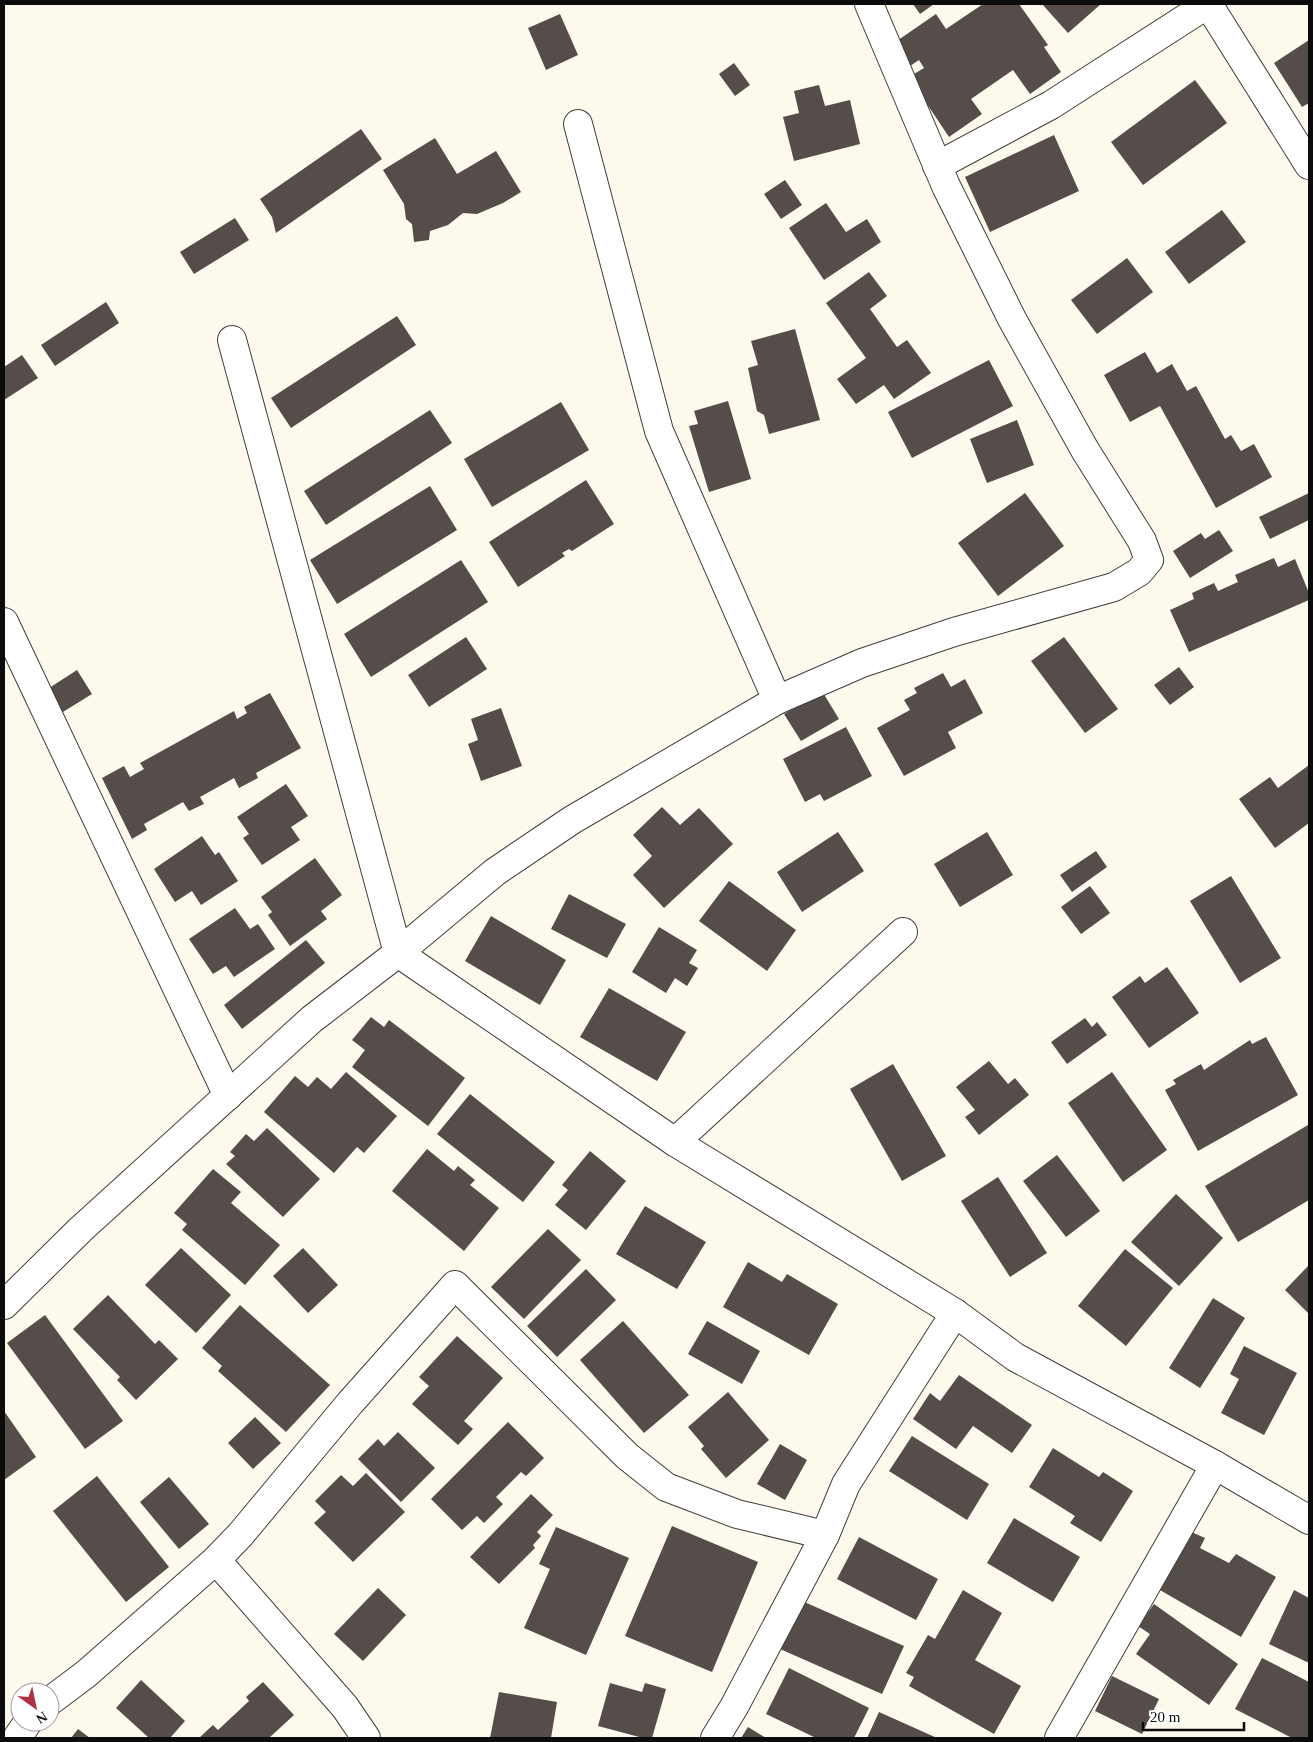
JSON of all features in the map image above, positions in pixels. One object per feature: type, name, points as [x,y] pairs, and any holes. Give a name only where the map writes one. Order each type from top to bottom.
[{"type":"street","points":[[4,1305],[80,1230],[312,1019],[398,953],[494,872],[556,831],[685,752],[777,700],[862,663],[954,632],[1114,587],[1138,572],[1149,560],[1142,541],[1085,450],[1012,319],[937,166],[869,4]]},
{"type":"street","points":[[937,166],[1051,105],[1208,4],[1309,165]]},
{"type":"street","points":[[578,124],[659,431],[777,700]]},
{"type":"street","points":[[232,340],[398,953],[675,1142],[955,1313],[1015,1357],[1215,1465],[1309,1520]]},
{"type":"street","points":[[4,622],[228,1096]]},
{"type":"street","points":[[675,1142],[903,932]]},
{"type":"street","points":[[60,1694],[86,1674],[216,1560],[241,1534],[350,1403],[456,1285],[627,1456],[666,1487],[737,1514],[825,1535]]},
{"type":"street","points":[[715,1738],[734,1708],[825,1535],[846,1484],[955,1313]]},
{"type":"street","points":[[1060,1738],[1215,1465]]},
{"type":"street","points":[[216,1560],[346,1707],[366,1738]]},
{"type":"building","points":[[913,4],[934,4],[920,14]]},
{"type":"building","points":[[983,4],[1019,4],[1048,45],[1044,47],[1061,72],[1030,94],[1013,70],[971,99],[982,114],[949,137],[909,77],[924,68],[919,60],[907,68],[891,45],[936,14],[946,29]]},
{"type":"building","points":[[1042,4],[1101,4],[1068,33]]},
{"type":"building","points":[[560,14],[578,55],[546,70],[528,28]]},
{"type":"building","points":[[1309,40],[1309,103],[1302,107],[1274,63]]},
{"type":"building","points":[[734,63],[750,85],[735,96],[719,74]]},
{"type":"building","points":[[1195,80],[1227,123],[1143,185],[1111,142]]},
{"type":"building","points":[[819,85],[825,106],[850,100],[860,144],[794,161],[783,117],[799,113],[794,91]]},
{"type":"building","points":[[361,129],[382,159],[276,233],[272,217],[260,199]]},
{"type":"building","points":[[1054,135],[1079,191],[990,232],[965,177]]},
{"type":"building","points":[[435,138],[457,174],[496,151],[521,192],[503,203],[477,214],[463,213],[448,225],[430,231],[429,240],[414,242],[412,224],[406,219],[404,204],[383,170]]},
{"type":"building","points":[[785,180],[802,205],[781,219],[764,194]]},
{"type":"building","points":[[826,203],[846,232],[867,219],[881,242],[824,280],[789,228]]},
{"type":"building","points":[[1222,210],[1246,242],[1189,284],[1165,252]]},
{"type":"building","points":[[235,218],[249,240],[194,274],[180,252]]},
{"type":"building","points":[[1127,258],[1153,292],[1097,334],[1071,300]]},
{"type":"building","points":[[869,272],[887,296],[870,309],[897,347],[907,340],[931,373],[894,399],[884,385],[856,404],[837,379],[866,358],[826,303]]},
{"type":"building","points":[[106,302],[119,323],[55,366],[41,345]]},
{"type":"building","points":[[397,316],[416,345],[291,428],[271,398]]},
{"type":"building","points":[[795,329],[820,420],[769,434],[764,415],[757,411],[748,368],[758,365],[751,341]]},
{"type":"building","points":[[1145,352],[1157,373],[1172,364],[1187,391],[1196,386],[1225,439],[1231,435],[1241,451],[1254,444],[1272,477],[1216,508],[1160,406],[1130,422],[1104,375]]},
{"type":"building","points":[[22,355],[38,378],[4,400],[4,367]]},
{"type":"building","points":[[989,360],[1013,406],[912,458],[888,412]]},
{"type":"building","points":[[728,401],[751,479],[709,492],[689,426],[698,424],[694,411]]},
{"type":"building","points":[[561,402],[589,450],[492,507],[464,459]]},
{"type":"building","points":[[430,410],[452,443],[326,525],[304,491]]},
{"type":"building","points":[[1017,420],[1034,465],[987,483],[970,439]]},
{"type":"building","points":[[586,480],[614,524],[572,551],[569,549],[562,553],[565,556],[518,587],[489,542]]},
{"type":"building","points":[[430,486],[457,530],[337,604],[310,560]]},
{"type":"building","points":[[1025,493],[1064,546],[998,596],[958,543]]},
{"type":"building","points":[[1309,493],[1309,520],[1270,539],[1259,517]]},
{"type":"building","points":[[1219,530],[1233,551],[1190,578],[1173,551],[1201,533],[1205,539]]},
{"type":"building","points":[[1274,558],[1278,567],[1295,559],[1309,593],[1309,600],[1189,652],[1170,610],[1194,599],[1192,593],[1214,583],[1218,591],[1238,582],[1235,575]]},
{"type":"building","points":[[461,560],[488,602],[371,677],[344,634]]},
{"type":"building","points":[[466,637],[487,669],[429,707],[408,675]]},
{"type":"building","points":[[1064,637],[1118,709],[1085,733],[1031,661]]},
{"type":"building","points":[[1179,667],[1194,687],[1170,705],[1154,685]]},
{"type":"building","points":[[77,670],[92,694],[58,715],[43,692]]},
{"type":"building","points":[[943,673],[951,687],[965,679],[983,713],[948,732],[956,748],[904,776],[877,728],[910,710],[904,700],[917,693],[914,688]]},
{"type":"building","points":[[822,691],[839,719],[801,741],[784,714]]},
{"type":"building","points":[[270,693],[301,748],[256,773],[258,778],[239,788],[234,778],[200,797],[204,804],[189,811],[183,802],[144,824],[147,830],[132,839],[102,778],[124,766],[130,777],[144,769],[140,763],[234,711],[237,719],[247,713],[244,707]]},
{"type":"building","points":[[501,708],[522,766],[481,781],[468,744],[478,740],[471,719]]},
{"type":"building","points":[[846,727],[872,776],[824,801],[820,794],[805,802],[783,759]]},
{"type":"building","points":[[1309,765],[1309,823],[1275,848],[1239,799],[1270,777],[1278,788]]},
{"type":"building","points":[[286,784],[308,816],[291,827],[300,840],[262,865],[243,838],[249,834],[237,817]]},
{"type":"building","points":[[662,807],[680,825],[699,808],[733,844],[664,908],[633,875],[652,856],[633,835]]},
{"type":"building","points":[[838,832],[864,871],[802,912],[777,872]]},
{"type":"building","points":[[987,832],[1013,875],[960,907],[934,864]]},
{"type":"building","points":[[202,836],[215,855],[219,852],[238,881],[201,905],[192,891],[175,902],[154,869]]},
{"type":"building","points":[[1096,851],[1107,867],[1072,892],[1060,875]]},
{"type":"building","points":[[315,858],[342,895],[321,911],[327,919],[290,946],[268,915],[272,912],[261,897]]},
{"type":"building","points":[[1231,876],[1281,958],[1240,983],[1190,901]]},
{"type":"building","points":[[729,881],[796,930],[767,971],[699,921]]},
{"type":"building","points":[[1090,886],[1110,913],[1081,934],[1061,907]]},
{"type":"building","points":[[569,894],[626,924],[607,958],[551,929]]},
{"type":"building","points":[[235,908],[250,929],[258,924],[275,949],[234,977],[226,966],[213,974],[189,939]]},
{"type":"building","points":[[491,916],[566,960],[540,1005],[465,961]]},
{"type":"building","points":[[659,927],[697,950],[689,963],[698,968],[687,986],[675,978],[666,993],[632,972]]},
{"type":"building","points":[[306,940],[325,963],[242,1029],[224,1005]]},
{"type":"building","points":[[1167,967],[1199,1013],[1149,1048],[1112,997],[1140,976],[1145,983]]},
{"type":"building","points":[[609,988],[686,1032],[657,1081],[580,1037]]},
{"type":"building","points":[[371,1017],[384,1027],[389,1020],[465,1078],[428,1126],[352,1067],[365,1050],[352,1040]]},
{"type":"building","points":[[1085,1018],[1092,1027],[1097,1022],[1107,1035],[1067,1064],[1051,1042]]},
{"type":"building","points":[[1266,1037],[1298,1095],[1198,1151],[1165,1090],[1176,1084],[1173,1080],[1201,1064],[1204,1070],[1250,1040],[1252,1044]]},
{"type":"building","points":[[989,1061],[1008,1084],[1015,1078],[1029,1095],[979,1135],[965,1117],[975,1110],[956,1087]]},
{"type":"building","points":[[893,1064],[946,1156],[902,1181],[850,1089]]},
{"type":"building","points":[[346,1072],[397,1116],[364,1153],[357,1147],[334,1173],[264,1112],[295,1076],[308,1087],[317,1077],[331,1089]]},
{"type":"building","points":[[1112,1072],[1167,1150],[1123,1182],[1068,1103]]},
{"type":"building","points":[[470,1094],[555,1162],[523,1202],[437,1134]]},
{"type":"building","points":[[1308,1125],[1309,1200],[1238,1242],[1205,1186]]},
{"type":"building","points":[[267,1128],[320,1179],[283,1217],[226,1164],[235,1156],[230,1152],[246,1134],[254,1141]]},
{"type":"building","points":[[427,1149],[454,1171],[458,1166],[475,1180],[470,1185],[499,1208],[464,1251],[392,1191]]},
{"type":"building","points":[[590,1151],[626,1181],[586,1230],[555,1205],[568,1190],[562,1185]]},
{"type":"building","points":[[1057,1155],[1100,1211],[1066,1237],[1023,1181]]},
{"type":"building","points":[[213,1169],[241,1192],[231,1203],[280,1245],[245,1285],[182,1230],[187,1224],[174,1213]]},
{"type":"building","points":[[998,1177],[1047,1253],[1010,1277],[961,1201]]},
{"type":"building","points":[[1176,1194],[1223,1238],[1179,1286],[1131,1242]]},
{"type":"building","points":[[645,1206],[706,1242],[677,1289],[616,1254]]},
{"type":"building","points":[[548,1229],[581,1260],[524,1319],[491,1287]]},
{"type":"building","points":[[181,1248],[231,1295],[196,1333],[145,1285]]},
{"type":"building","points":[[303,1248],[338,1285],[308,1313],[273,1276]]},
{"type":"building","points":[[1125,1249],[1173,1288],[1126,1346],[1078,1306]]},
{"type":"building","points":[[748,1262],[782,1282],[787,1274],[838,1304],[809,1355],[723,1307]]},
{"type":"building","points":[[1309,1265],[1309,1314],[1285,1290]]},
{"type":"building","points":[[586,1269],[616,1300],[557,1357],[527,1326]]},
{"type":"building","points":[[108,1295],[155,1344],[159,1340],[178,1359],[136,1400],[117,1380],[120,1377],[73,1329]]},
{"type":"building","points":[[1213,1298],[1245,1318],[1200,1388],[1169,1368]]},
{"type":"building","points":[[240,1305],[330,1385],[286,1432],[218,1371],[222,1366],[202,1348]]},
{"type":"building","points":[[45,1315],[123,1421],[85,1449],[7,1343]]},
{"type":"building","points":[[623,1321],[689,1395],[644,1433],[580,1360]]},
{"type":"building","points":[[707,1321],[760,1351],[742,1384],[688,1354]]},
{"type":"building","points":[[457,1336],[503,1378],[464,1421],[473,1429],[458,1445],[412,1404],[429,1386],[419,1377]]},
{"type":"building","points":[[1244,1346],[1297,1373],[1264,1435],[1221,1413],[1239,1379],[1230,1374]]},
{"type":"building","points":[[959,1375],[1032,1425],[1012,1453],[973,1426],[956,1449],[913,1419],[930,1393],[940,1401]]},
{"type":"building","points":[[728,1392],[769,1440],[726,1478],[701,1449],[704,1446],[688,1427]]},
{"type":"building","points":[[4,1411],[36,1457],[4,1480]]},
{"type":"building","points":[[255,1417],[281,1443],[253,1469],[228,1443]]},
{"type":"building","points":[[508,1422],[544,1458],[526,1476],[521,1472],[496,1497],[503,1504],[484,1523],[477,1516],[462,1530],[431,1499]]},
{"type":"building","points":[[398,1432],[435,1468],[401,1502],[358,1459],[378,1439],[384,1446]]},
{"type":"building","points":[[912,1436],[989,1484],[967,1520],[889,1471]]},
{"type":"building","points":[[780,1444],[807,1460],[785,1500],[757,1484]]},
{"type":"building","points":[[1053,1448],[1099,1477],[1103,1472],[1133,1491],[1101,1542],[1070,1523],[1075,1516],[1029,1487]]},
{"type":"building","points":[[366,1473],[405,1512],[353,1562],[314,1523],[326,1512],[315,1501],[341,1475],[353,1486]]},
{"type":"building","points":[[97,1476],[169,1567],[126,1602],[53,1511]]},
{"type":"building","points":[[169,1477],[209,1524],[179,1549],[140,1502]]},
{"type":"building","points":[[531,1494],[553,1515],[537,1532],[541,1536],[533,1545],[535,1548],[499,1584],[470,1557]]},
{"type":"building","points":[[1014,1518],[1080,1557],[1053,1602],[987,1563]]},
{"type":"building","points":[[672,1526],[758,1562],[712,1672],[625,1636]]},
{"type":"building","points":[[556,1527],[629,1558],[586,1655],[524,1628],[550,1569],[539,1564]]},
{"type":"building","points":[[1180,1527],[1205,1538],[1200,1548],[1229,1563],[1236,1554],[1276,1577],[1241,1637],[1141,1579]]},
{"type":"building","points":[[859,1537],[938,1579],[916,1620],[837,1579]]},
{"type":"building","points":[[378,1588],[406,1615],[363,1661],[334,1634]]},
{"type":"building","points":[[963,1590],[1002,1613],[975,1660],[1021,1686],[994,1734],[909,1686],[914,1677],[906,1673],[928,1635],[935,1639]]},
{"type":"building","points":[[1294,1590],[1309,1598],[1309,1663],[1269,1644]]},
{"type":"building","points":[[793,1597],[904,1646],[882,1694],[771,1645]]},
{"type":"building","points":[[1154,1604],[1238,1664],[1209,1705],[1136,1654],[1150,1634],[1138,1626]]},
{"type":"building","points":[[1262,1658],[1309,1682],[1309,1738],[1292,1738],[1235,1709]]},
{"type":"building","points":[[789,1668],[869,1708],[854,1738],[816,1738],[766,1714]]},
{"type":"building","points":[[1112,1676],[1159,1699],[1142,1734],[1095,1711]]},
{"type":"building","points":[[141,1680],[185,1721],[170,1738],[149,1738],[116,1708]]},
{"type":"building","points":[[263,1682],[294,1715],[269,1738],[199,1738],[213,1725],[218,1730],[249,1701],[246,1697]]},
{"type":"building","points":[[610,1683],[642,1692],[645,1683],[666,1689],[652,1738],[643,1738],[598,1726]]},
{"type":"building","points":[[499,1692],[557,1702],[551,1738],[490,1738]]},
{"type":"building","points":[[879,1712],[937,1738],[867,1738]]},
{"type":"building","points":[[748,1727],[766,1738],[741,1738]]},
{"type":"building","points":[[78,1729],[90,1738],[71,1738]]}]
